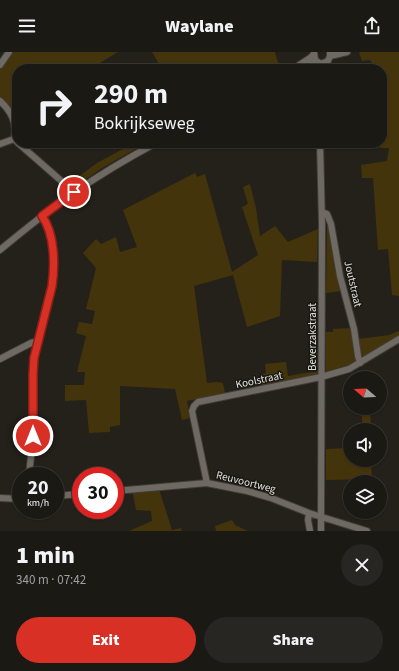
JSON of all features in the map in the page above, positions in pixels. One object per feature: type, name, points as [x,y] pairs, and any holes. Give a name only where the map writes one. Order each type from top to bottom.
[{"type":"street","points":[[0,65],[9,52]]},
{"type":"street","points":[[322,64],[326,63],[330,54],[347,52]]},
{"type":"street","points":[[313,53],[318,64]]},
{"type":"street","points":[[301,64],[310,58],[313,53]]},
{"type":"street","points":[[0,101],[12,116]]},
{"type":"street","points":[[0,144],[12,142]]},
{"type":"street","points":[[24,148],[74,192]]},
{"type":"street","points":[[0,250],[74,192],[124,160],[147,148]]},
{"type":"street","name":"Beverzakstraat","points":[[320,148],[322,212],[321,531]]},
{"type":"street","name":"Joutstraat","points":[[322,212],[328,214],[331,224],[340,276],[354,329],[360,363]]},
{"type":"street","points":[[30,467],[33,423],[34,358],[52,286],[54,265],[49,227],[42,216]]},
{"type":"street","name":"Koolstraat","points":[[207,483],[192,411],[198,402],[321,377],[349,369],[399,339]]},
{"type":"street","points":[[0,359],[31,343],[39,341]]},
{"type":"street","name":"Reuvoortweg","points":[[124,490],[207,483],[247,491],[286,503],[309,513],[367,531]]},
{"type":"street","points":[[0,498],[12,499]]},
{"type":"street","points":[[309,513],[308,520],[310,531]]},
{"type":"shaded area","points":[[12,52],[118,52],[98,64],[12,64],[12,111],[0,97],[0,70]]},
{"type":"shaded area","points":[[152,52],[275,52],[279,64],[159,64]]},
{"type":"shaded area","points":[[399,52],[399,296],[392,295],[388,249],[378,250],[373,178],[362,178],[361,165],[387,161],[389,148],[387,148],[387,64],[373,64],[370,60],[362,61],[359,53]]},
{"type":"shaded area","points":[[125,148],[137,148],[102,168],[79,184],[71,182],[97,163]]},
{"type":"shaded area","points":[[195,173],[197,177],[205,174],[232,272],[258,255],[242,207],[248,204],[243,187],[250,184],[256,208],[260,236],[275,226],[288,242],[318,229],[317,262],[282,260],[280,316],[247,327],[233,275],[194,286],[207,383],[223,383],[225,393],[187,401],[190,418],[182,420],[175,389],[120,386],[120,425],[110,427],[110,432],[89,433],[86,400],[65,401],[65,385],[84,385],[85,372],[77,372],[86,336],[76,333],[79,322],[92,324],[95,311],[86,309],[96,268],[83,253],[96,239],[101,244],[116,237],[120,252],[137,247],[123,210]]},
{"type":"shaded area","points":[[328,224],[342,291],[326,293],[327,226]]},
{"type":"shaded area","points":[[352,328],[356,359],[354,364],[326,375],[326,332],[333,332],[333,329]]},
{"type":"shaded area","points":[[399,331],[399,335],[364,357],[361,355],[358,339],[389,335]]},
{"type":"shaded area","points":[[286,362],[288,376],[317,371],[317,376],[262,387],[260,375],[266,373],[265,364]]},
{"type":"shaded area","points":[[362,415],[370,415],[371,423],[362,423]]},
{"type":"shaded area","points":[[343,448],[343,467],[371,467],[372,475],[343,475],[343,480],[326,480],[326,449]]},
{"type":"shaded area","points":[[159,489],[172,530],[181,528],[182,531],[129,531],[152,521],[151,511],[136,510],[133,494],[134,492]]},
{"type":"shaded area","points":[[232,520],[235,525],[248,531],[216,531],[215,526]]},
{"type":"route","points":[[33,436],[32,402],[34,358],[52,286],[54,265],[49,227],[42,216],[74,192]]}]
